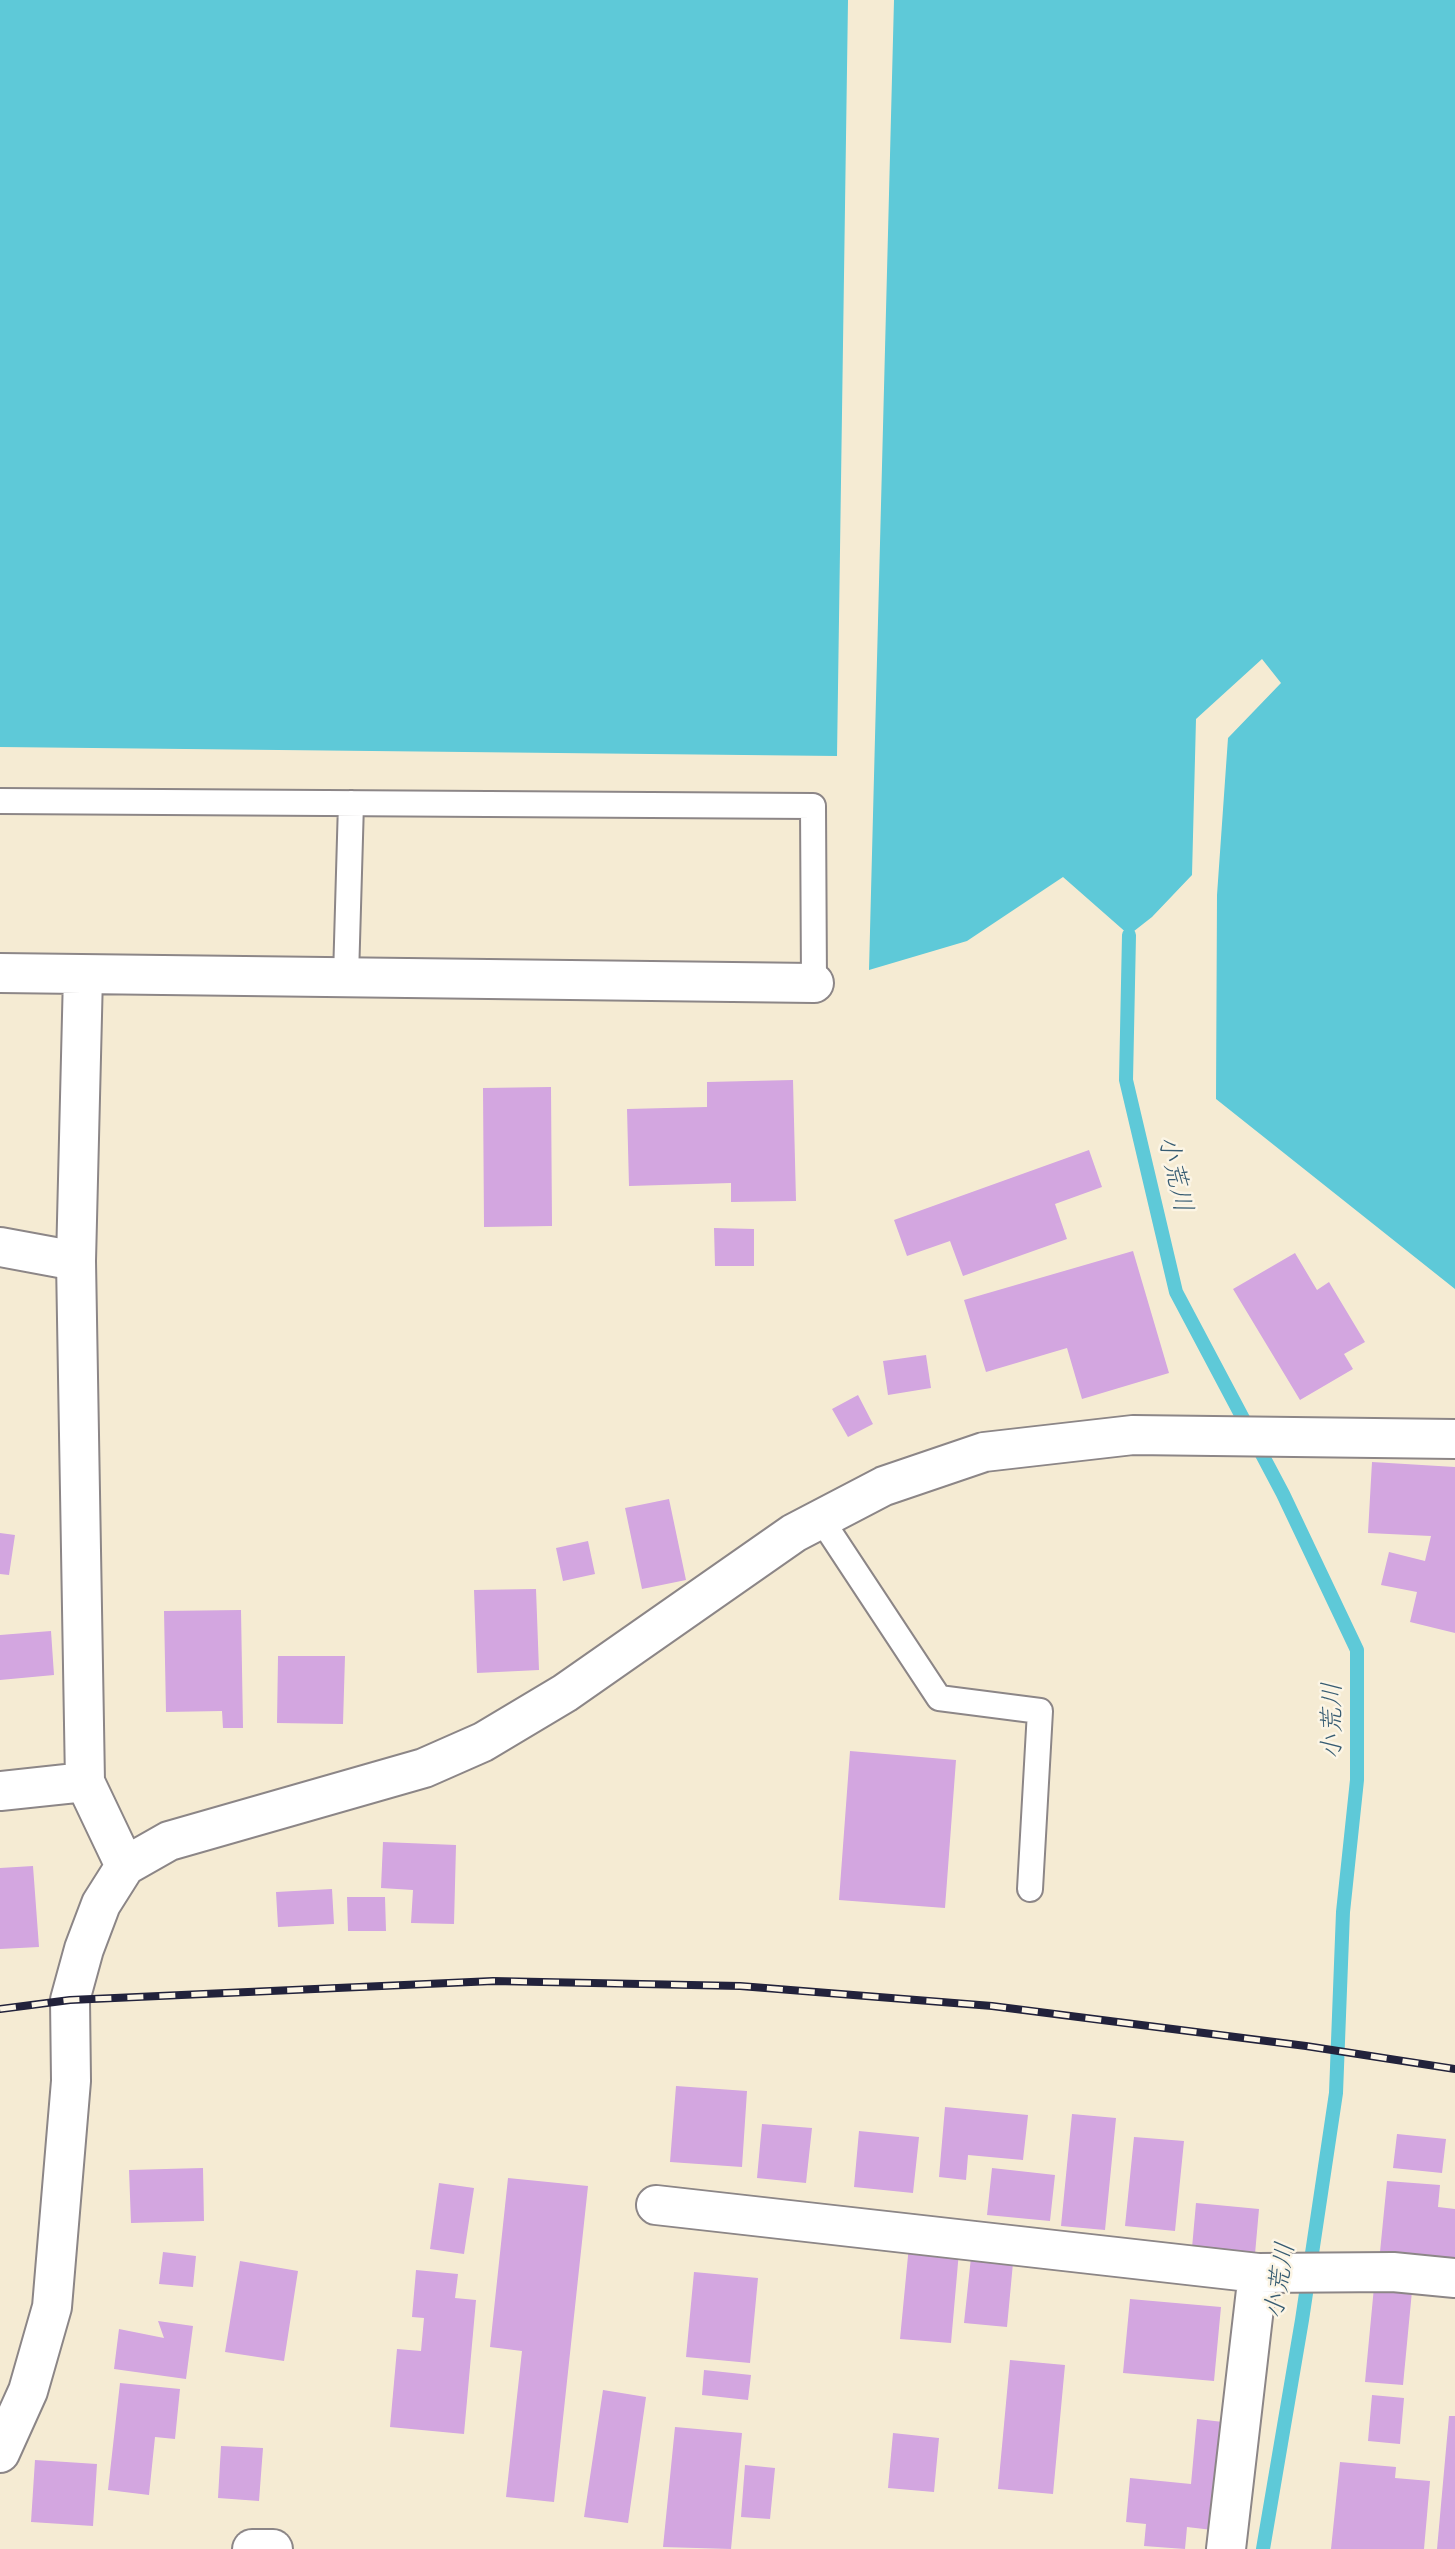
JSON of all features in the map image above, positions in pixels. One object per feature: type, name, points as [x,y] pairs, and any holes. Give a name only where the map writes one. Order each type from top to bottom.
[{"type":"main road","points":[[0,973],[814,983]]},
{"type":"main road","points":[[83,975],[76,1261],[85,1782],[125,1867]]},
{"type":"main road","points":[[0,1247],[76,1261]]},
{"type":"main road","points":[[0,2453],[28,2391],[52,2307],[71,2081],[70,2000],[84,1948],[101,1903],[125,1867],[169,1841],[424,1768],[483,1742],[565,1693],[794,1533],[884,1486],[984,1451],[1133,1435],[1455,1439]]},
{"type":"main road","points":[[0,1791],[85,1782]]},
{"type":"main road","points":[[656,2205],[1258,2273],[1393,2272],[1455,2278]]},
{"type":"main road","points":[[1226,2549],[1258,2273]]},
{"type":"main road","points":[[253,2549],[273,2549]]},
{"type":"lane","points":[[0,802],[813,806],[814,983]]},
{"type":"lane","points":[[346,977],[351,803]]},
{"type":"lane","points":[[821,1519],[939,1698],[1040,1711],[1030,1889]]},
{"type":"water","points":[[0,0],[848,0],[837,756],[0,747]]},
{"type":"water","points":[[894,0],[1455,0],[1455,1289],[1216,1099],[1217,895],[1228,738],[1281,683],[1262,659],[1196,719],[1192,875],[1152,917],[1129,935],[1063,877],[967,941],[869,970]]},
{"type":"building","points":[[793,1080],[796,1201],[731,1202],[731,1183],[629,1186],[627,1109],[707,1107],[707,1082]]},
{"type":"building","points":[[551,1087],[552,1226],[484,1227],[483,1088]]},
{"type":"building","points":[[1089,1150],[1102,1187],[1055,1204],[1067,1239],[963,1276],[950,1241],[907,1256],[894,1220]]},
{"type":"building","points":[[714,1228],[754,1229],[754,1266],[715,1266]]},
{"type":"building","points":[[1133,1251],[1169,1373],[1082,1399],[1067,1348],[986,1372],[964,1300]]},
{"type":"building","points":[[1295,1253],[1317,1290],[1329,1282],[1365,1342],[1344,1354],[1353,1369],[1300,1400],[1233,1289]]},
{"type":"building","points":[[926,1355],[931,1388],[888,1395],[883,1361]]},
{"type":"building","points":[[858,1395],[873,1424],[848,1437],[832,1409]]},
{"type":"building","points":[[1372,1462],[1455,1467],[1455,1633],[1410,1622],[1417,1592],[1381,1585],[1389,1552],[1425,1561],[1431,1536],[1368,1533]]},
{"type":"building","points":[[669,1499],[686,1580],[642,1589],[625,1508]]},
{"type":"building","points":[[0,1533],[15,1535],[9,1575],[0,1574]]},
{"type":"building","points":[[588,1541],[595,1574],[563,1581],[556,1548]]},
{"type":"building","points":[[536,1589],[539,1670],[477,1673],[474,1590]]},
{"type":"building","points":[[241,1610],[243,1728],[223,1728],[222,1711],[166,1712],[164,1611]]},
{"type":"building","points":[[51,1631],[54,1675],[0,1680],[0,1635]]},
{"type":"building","points":[[278,1656],[345,1656],[343,1724],[277,1723]]},
{"type":"building","points":[[850,1751],[956,1760],[945,1908],[839,1900]]},
{"type":"building","points":[[383,1842],[456,1845],[454,1924],[411,1923],[413,1890],[381,1888]]},
{"type":"building","points":[[33,1866],[39,1947],[0,1949],[0,1868]]},
{"type":"building","points":[[332,1889],[334,1924],[278,1927],[276,1892]]},
{"type":"building","points":[[347,1897],[385,1897],[386,1931],[348,1931]]},
{"type":"building","points":[[676,2086],[747,2091],[742,2167],[670,2162]]},
{"type":"building","points":[[945,2107],[1028,2115],[1023,2160],[968,2155],[966,2180],[939,2177]]},
{"type":"building","points":[[1072,2114],[1116,2118],[1105,2230],[1061,2226]]},
{"type":"building","points":[[762,2124],[812,2128],[806,2183],[757,2178]]},
{"type":"building","points":[[859,2131],[919,2137],[913,2193],[854,2187]]},
{"type":"building","points":[[1397,2134],[1446,2139],[1442,2173],[1393,2168]]},
{"type":"building","points":[[1134,2137],[1184,2141],[1175,2231],[1125,2226]]},
{"type":"building","points":[[203,2168],[204,2221],[131,2223],[129,2170]]},
{"type":"building","points":[[992,2168],[1055,2175],[1050,2221],[987,2215]]},
{"type":"building","points":[[508,2178],[588,2186],[554,2502],[506,2497],[522,2351],[490,2347]]},
{"type":"building","points":[[1387,2181],[1440,2185],[1438,2207],[1455,2209],[1455,2259],[1380,2252]]},
{"type":"building","points":[[439,2183],[474,2188],[464,2254],[430,2249]]},
{"type":"building","points":[[1196,2203],[1259,2209],[1255,2254],[1192,2248]]},
{"type":"building","points":[[910,2235],[960,2240],[951,2343],[900,2339]]},
{"type":"building","points":[[972,2248],[1014,2252],[1007,2327],[964,2323]]},
{"type":"building","points":[[163,2252],[196,2256],[193,2287],[159,2284]]},
{"type":"building","points":[[240,2261],[298,2271],[284,2361],[225,2352]]},
{"type":"building","points":[[416,2270],[458,2274],[455,2298],[476,2300],[464,2434],[390,2427],[397,2349],[421,2351],[424,2318],[412,2317]]},
{"type":"building","points":[[694,2272],[758,2278],[750,2363],[686,2357]]},
{"type":"building","points":[[1374,2287],[1412,2291],[1403,2385],[1365,2382]]},
{"type":"building","points":[[1130,2299],[1221,2307],[1214,2381],[1123,2373]]},
{"type":"building","points":[[158,2321],[193,2326],[186,2379],[114,2369],[119,2329],[164,2338]]},
{"type":"building","points":[[1010,2360],[1065,2365],[1053,2494],[998,2489]]},
{"type":"building","points":[[704,2370],[751,2375],[748,2400],[702,2395]]},
{"type":"building","points":[[120,2383],[180,2389],[175,2439],[155,2437],[149,2495],[108,2490]]},
{"type":"building","points":[[603,2390],[646,2397],[628,2523],[584,2517]]},
{"type":"building","points":[[1372,2395],[1404,2398],[1400,2444],[1368,2441]]},
{"type":"building","points":[[1449,2416],[1455,2416],[1455,2549],[1437,2549]]},
{"type":"building","points":[[1197,2419],[1232,2423],[1221,2531],[1187,2527],[1185,2549],[1144,2546],[1146,2524],[1126,2522],[1130,2478],[1191,2484]]},
{"type":"building","points":[[675,2427],[742,2433],[731,2549],[663,2547]]},
{"type":"building","points":[[893,2433],[939,2438],[934,2492],[888,2488]]},
{"type":"building","points":[[221,2446],[263,2448],[259,2501],[218,2498]]},
{"type":"building","points":[[35,2460],[97,2464],[93,2526],[31,2522]]},
{"type":"building","points":[[1340,2462],[1396,2467],[1395,2478],[1430,2481],[1424,2549],[1331,2549]]},
{"type":"building","points":[[745,2465],[775,2468],[770,2519],[741,2517]]},
{"type":"waterway","name":"小荒川","points":[[1129,935],[1126,1080],[1176,1292],[1283,1494],[1357,1650],[1357,1780],[1343,1912],[1336,2093],[1302,2320],[1263,2549]]},
{"type":"railway","points":[[0,2009],[70,2000],[493,1981],[740,1986],[992,2006],[1306,2046],[1455,2069]]}]
